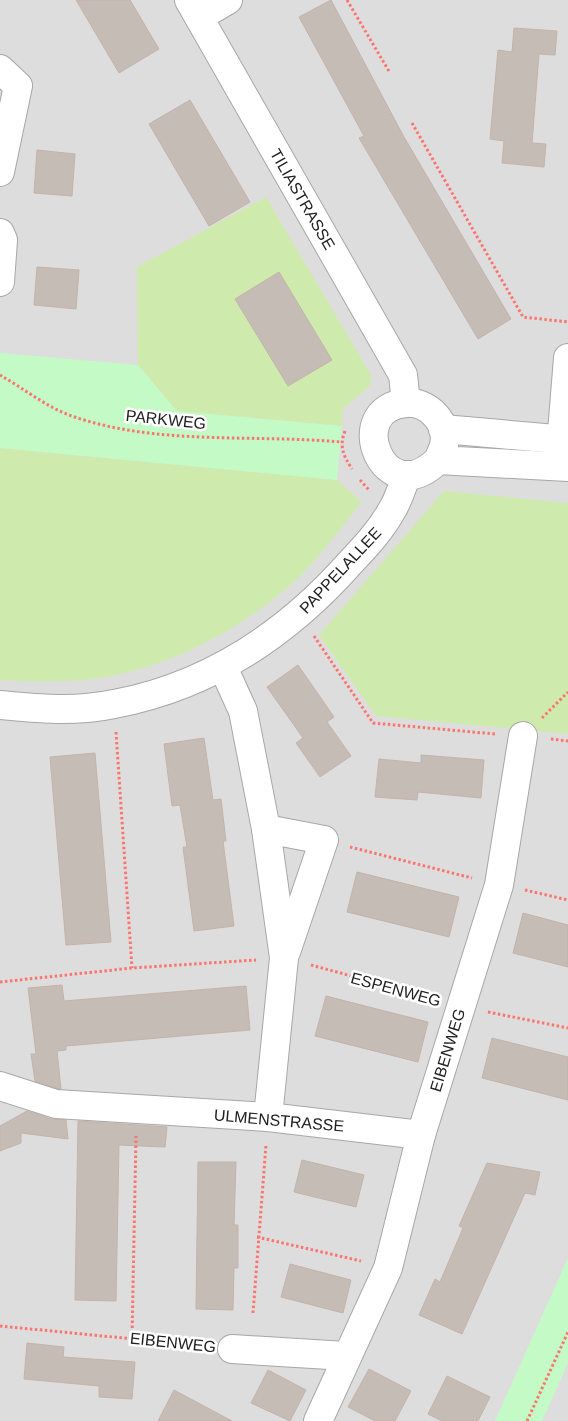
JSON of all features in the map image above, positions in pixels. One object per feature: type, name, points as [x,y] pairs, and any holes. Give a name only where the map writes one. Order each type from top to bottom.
[{"type":"street","points":[[194,9],[228,0]]},
{"type":"street","name":"TILIASTRASSE","points":[[194,9],[403,375],[406,403]]},
{"type":"street","points":[[0,69],[18,86],[0,172]]},
{"type":"street","points":[[0,233],[3,240],[0,282]]},
{"type":"street","points":[[438,460],[564,466],[568,358]]},
{"type":"street","points":[[406,403],[418,404],[429,409],[438,418],[443,429],[444,445],[438,460],[429,468],[418,473],[394,472],[382,464],[375,452],[372,439],[375,426],[382,414],[392,406],[406,403]]},
{"type":"street","points":[[443,429],[565,439]]},
{"type":"street","name":"PAPPELALLEE","points":[[0,705],[38,709],[114,704],[179,686],[223,667],[300,615],[326,590],[377,533],[394,508],[407,474]]},
{"type":"street","points":[[223,667],[243,711],[266,829],[284,958]]},
{"type":"street","name":"EIBENWEG","points":[[318,1421],[346,1356],[388,1268],[421,1135],[499,885],[523,736]]},
{"type":"street","points":[[266,829],[324,840],[284,958],[268,1117]]},
{"type":"street","name":"ULMENSTRASSE","points":[[0,1086],[56,1104],[268,1117],[421,1135]]},
{"type":"street","name":"EIBENWEG","points":[[232,1349],[346,1356]]},
{"type":"path","points":[[347,0],[390,74]]},
{"type":"path","points":[[412,123],[523,317],[568,322]]},
{"type":"path","name":"PARKWEG","points":[[0,375],[68,415],[116,427],[186,436],[341,442]]},
{"type":"path","points":[[300,615],[373,722],[568,741]]},
{"type":"path","points":[[523,736],[568,692]]},
{"type":"path","points":[[114,704],[132,968]]},
{"type":"path","points":[[324,840],[499,885],[568,900]]},
{"type":"path","name":"ESPENWEG","points":[[0,982],[132,968],[284,958],[461,1006],[568,1028]]},
{"type":"path","points":[[132,1338],[137,1110]]},
{"type":"path","points":[[253,1313],[257,1237],[268,1117]]},
{"type":"path","points":[[257,1237],[388,1268]]},
{"type":"path","name":"EIBENWEG","points":[[0,1326],[232,1349]]},
{"type":"path","points":[[528,1421],[568,1332]]},
{"type":"shaded area","points":[[0,0],[568,0],[568,1421],[0,1421]]},
{"type":"green space","points":[[266,197],[371,375],[370,386],[343,409],[342,426],[176,411],[138,365],[137,267]]},
{"type":"green space","points":[[0,353],[138,365],[177,411],[342,426],[337,480],[0,448]]},
{"type":"green space","points":[[0,448],[337,480],[362,502],[301,575],[261,609],[238,624],[191,649],[167,660],[103,678],[59,681],[0,680]]},
{"type":"green space","points":[[444,491],[568,503],[568,734],[376,716],[319,635]]},
{"type":"green space","points":[[568,1258],[568,1363],[542,1421],[495,1421]]},
{"type":"building","points":[[76,0],[130,0],[159,49],[119,73]]},
{"type":"building","points":[[331,0],[404,137],[511,319],[478,339],[359,138],[364,136],[299,17]]},
{"type":"building","points":[[514,28],[557,31],[555,55],[539,54],[532,143],[546,144],[544,167],[502,163],[504,141],[490,139],[498,50],[512,52]]},
{"type":"building","points":[[190,100],[250,202],[209,226],[149,124]]},
{"type":"building","points":[[37,150],[75,154],[72,196],[34,193]]},
{"type":"building","points":[[37,267],[79,270],[76,309],[34,305]]},
{"type":"building","points":[[279,272],[332,360],[288,386],[235,299]]},
{"type":"building","points":[[298,665],[334,717],[327,722],[351,756],[320,777],[296,743],[303,738],[267,687]]},
{"type":"building","points":[[204,738],[213,800],[221,799],[226,841],[223,841],[234,926],[194,931],[183,847],[187,847],[180,805],[172,806],[164,744]]},
{"type":"building","points":[[95,753],[111,942],[66,945],[50,757]]},
{"type":"building","points":[[421,755],[484,760],[481,798],[418,792],[417,800],[375,797],[379,759],[421,763]]},
{"type":"building","points":[[357,872],[459,897],[449,937],[347,912]]},
{"type":"building","points":[[523,913],[568,925],[568,967],[513,953]]},
{"type":"building","points":[[62,985],[64,1001],[246,986],[250,1030],[66,1046],[66,1050],[57,1051],[61,1089],[59,1089],[35,1081],[31,1054],[36,1054],[28,988]]},
{"type":"building","points":[[326,996],[428,1022],[418,1062],[315,1036]]},
{"type":"building","points":[[492,1038],[568,1057],[568,1100],[482,1078]]},
{"type":"building","points":[[27,1111],[51,1119],[66,1120],[68,1139],[21,1133],[21,1143],[0,1151],[0,1126]]},
{"type":"building","points":[[78,1121],[167,1127],[165,1147],[119,1145],[116,1301],[75,1300]]},
{"type":"building","points":[[302,1160],[364,1175],[356,1207],[294,1192]]},
{"type":"building","points":[[198,1162],[236,1162],[234,1225],[238,1225],[238,1268],[234,1268],[233,1310],[196,1309]]},
{"type":"building","points":[[487,1163],[540,1172],[535,1195],[525,1193],[462,1334],[419,1315],[435,1279],[440,1282],[463,1228],[459,1226]]},
{"type":"building","points":[[290,1264],[351,1280],[343,1313],[281,1297]]},
{"type":"building","points":[[27,1343],[64,1347],[63,1357],[135,1362],[132,1399],[99,1397],[99,1386],[24,1379]]},
{"type":"building","points":[[369,1369],[411,1391],[395,1421],[375,1421],[348,1407]]},
{"type":"building","points":[[268,1370],[306,1390],[290,1421],[251,1403]]},
{"type":"building","points":[[447,1376],[490,1397],[478,1421],[442,1421],[428,1414]]},
{"type":"building","points":[[174,1390],[232,1421],[158,1421]]}]
